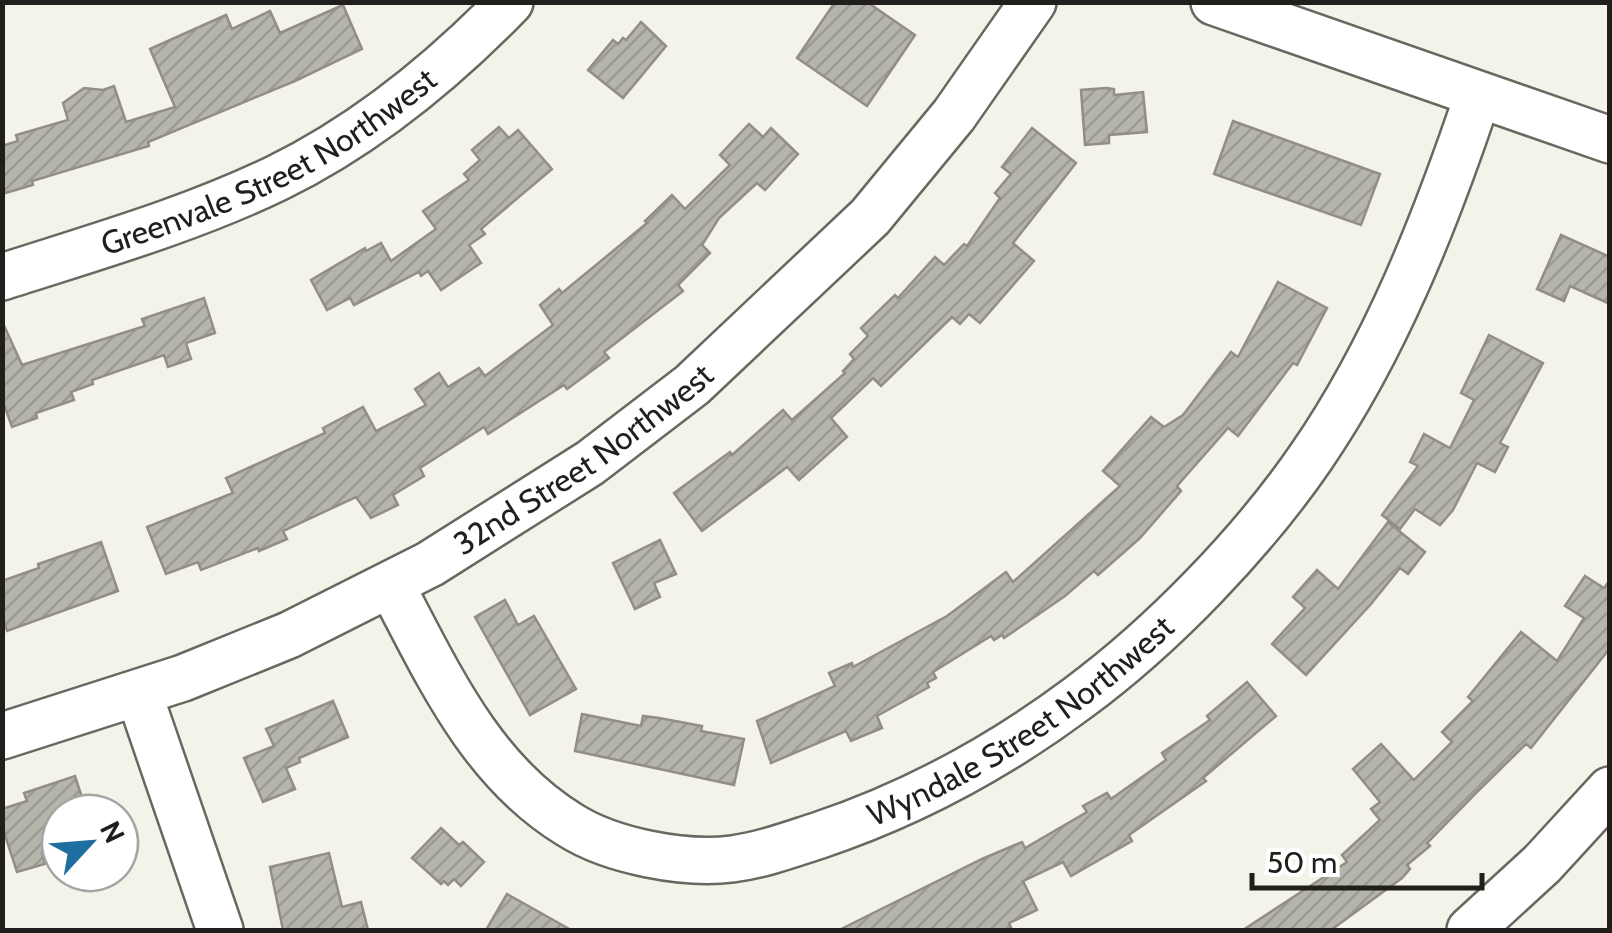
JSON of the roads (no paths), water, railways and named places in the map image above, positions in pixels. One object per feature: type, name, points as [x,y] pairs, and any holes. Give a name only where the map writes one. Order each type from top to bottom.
[{"type":"street","name":"Greenvale Street Northwest","points":[[2,277],[156,227],[278,177],[370,122],[435,72],[510,2]]},
{"type":"street","name":"32nd Street Northwest","points":[[2,736],[139,694],[255,650],[391,585],[590,463],[716,363],[870,217],[954,115],[1033,2]]},
{"type":"street","points":[[1214,2],[1610,140]]},
{"type":"street","name":"Wyndale Street Northwest","points":[[391,585],[465,720],[497,766],[573,828],[650,854],[689,860],[730,859],[775,850],[915,798],[1036,726],[1120,664],[1238,550],[1276,505],[1340,414],[1367,362],[1450,180],[1478,95]]},
{"type":"street","points":[[139,694],[220,930]]},
{"type":"street","points":[[1470,930],[1542,864],[1610,790]]}]
